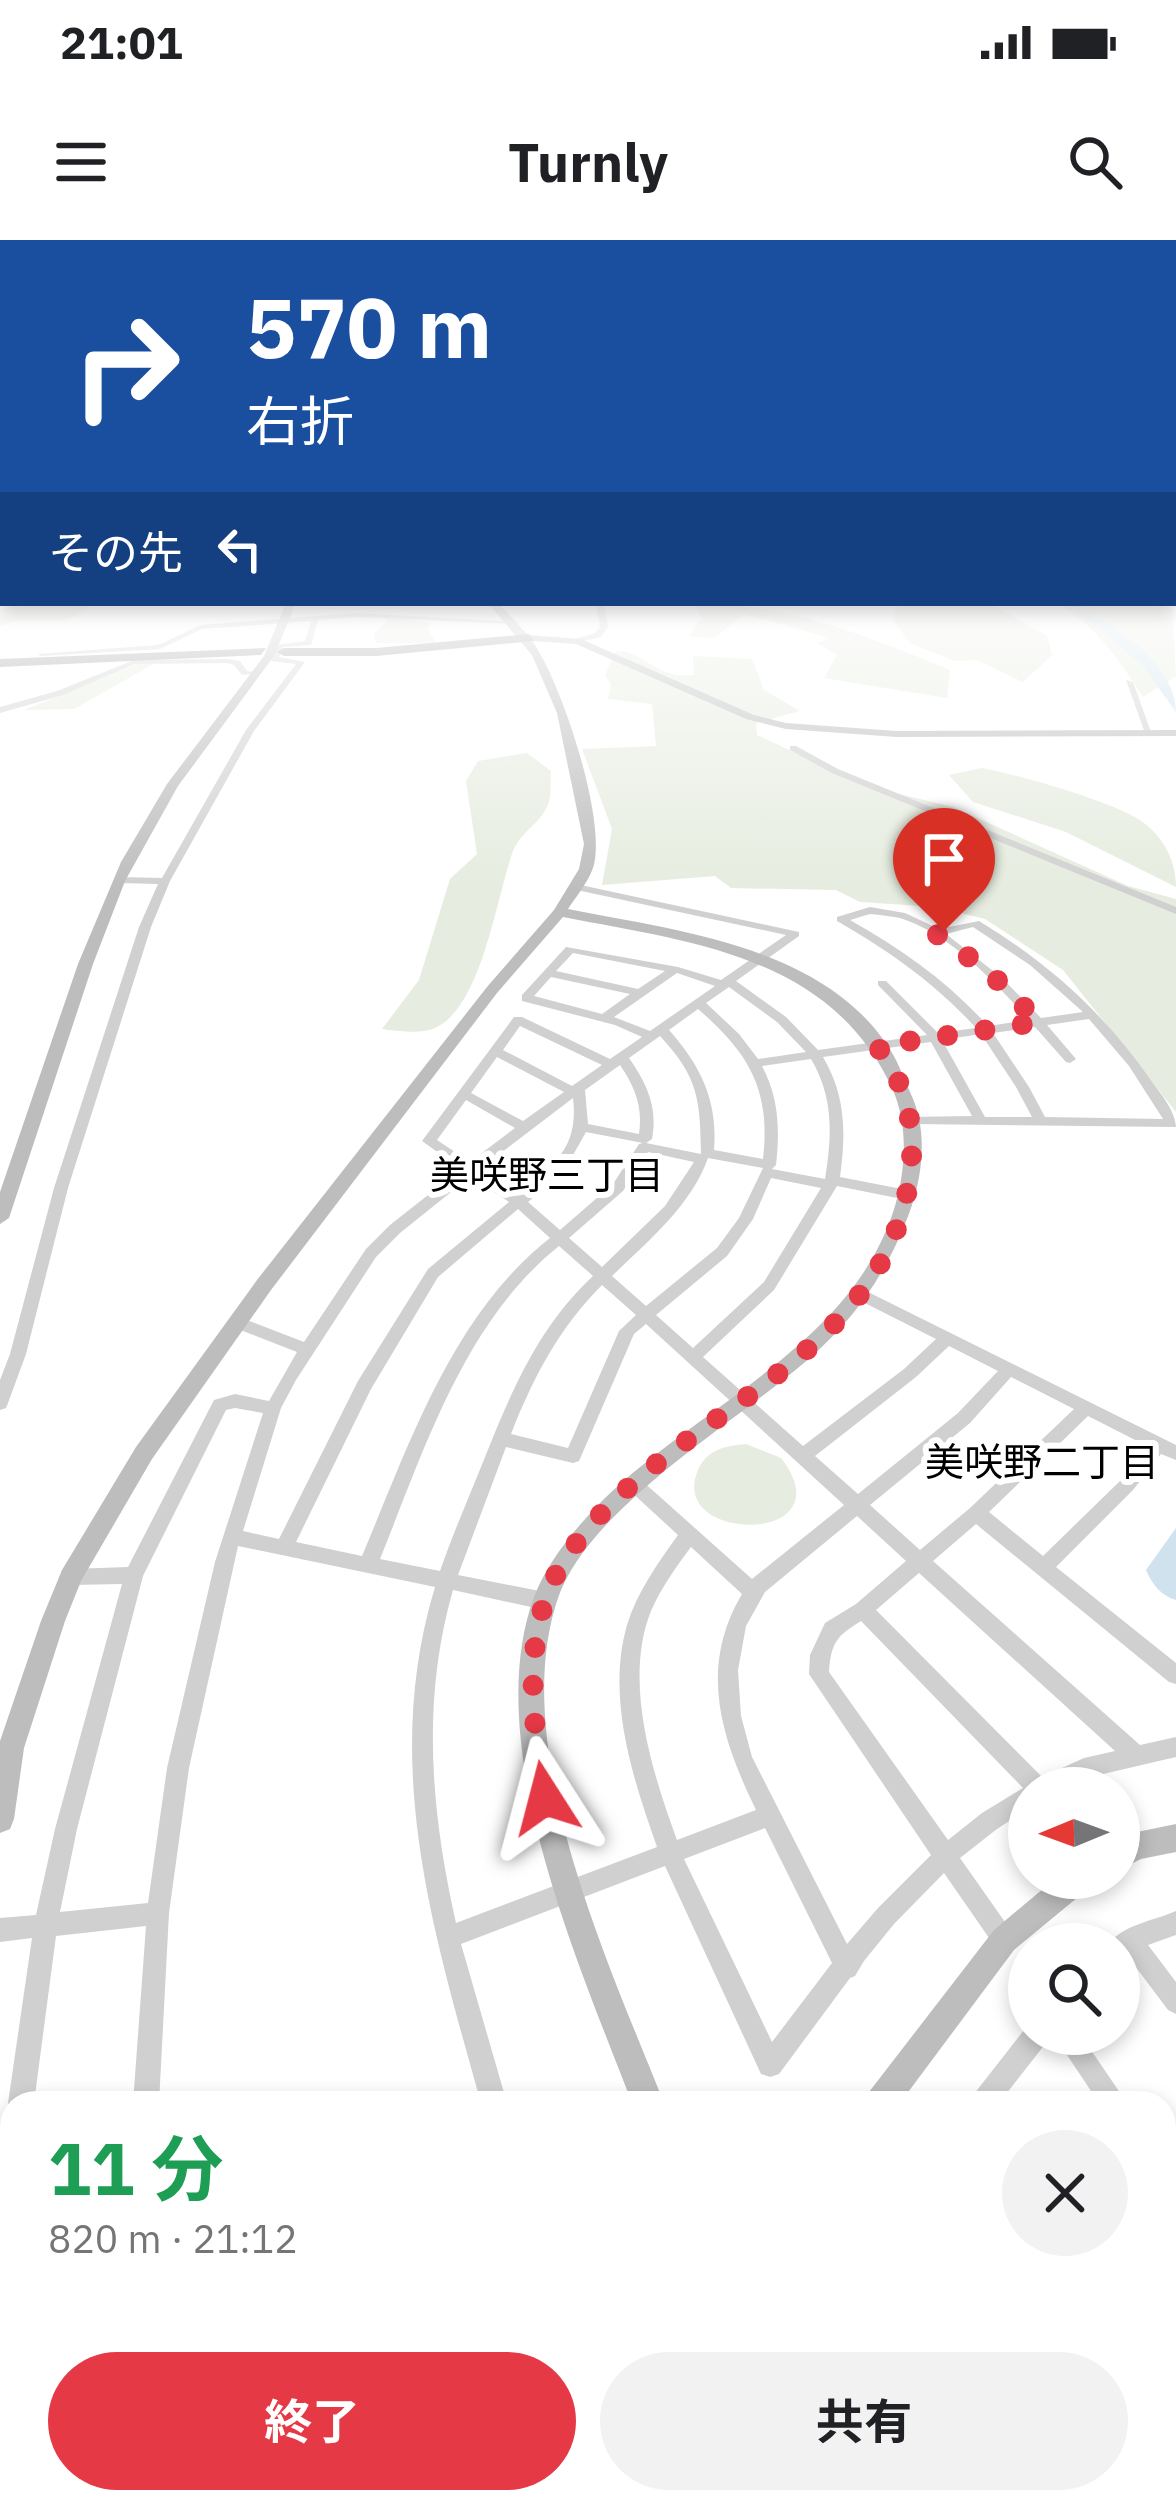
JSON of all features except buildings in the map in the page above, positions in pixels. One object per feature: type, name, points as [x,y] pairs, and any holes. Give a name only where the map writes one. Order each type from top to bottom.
[{"type":"street","points":[[0,710],[96,680]]},
{"type":"street","points":[[0,1218],[119,880],[159,808],[251,680]]},
{"type":"street","points":[[0,1403],[18,1354],[61,1188],[145,927],[165,880],[250,730],[287,680]]},
{"type":"street","points":[[0,1819],[6,1749],[70,1577],[144,1453],[236,1322],[576,887],[590,844],[554,680]]},
{"type":"street","points":[[666,680],[750,717],[786,726],[878,734],[1176,734]]},
{"type":"street","points":[[1129,682],[1149,734]]},
{"type":"street","points":[[793,748],[836,771],[1176,911]]},
{"type":"street","points":[[119,880],[165,880]]},
{"type":"street","points":[[147,2091],[158,1913],[178,1768],[232,1537],[273,1408],[306,1348],[371,1253],[471,1168],[795,934],[576,887]]},
{"type":"street","points":[[1041,1122],[1008,1060],[934,975],[841,919],[860,909],[892,910],[935,933],[987,970],[1070,1059]]},
{"type":"street","points":[[560,912],[758,957],[822,988],[877,1046],[899,1081],[912,1120],[907,1195],[894,1238],[860,1294],[782,1373],[634,1484],[602,1514],[561,1566],[545,1601],[537,1637],[535,1734],[569,1892],[643,2091]]},
{"type":"street","points":[[935,933],[975,923],[1022,951],[1091,1015],[1149,1083],[1174,1123]]},
{"type":"street","points":[[491,2091],[447,1938],[423,1820],[419,1752],[428,1649],[447,1580],[501,1439],[555,1328],[602,1276],[669,1216],[705,1156],[710,1115],[702,1080],[690,1060],[657,1033],[526,1000],[570,949],[725,982],[768,1008],[815,1055],[835,1091],[842,1121],[831,1183],[770,1286],[693,1358]]},
{"type":"street","points":[[604,1018],[674,970]]},
{"type":"street","points":[[547,974],[640,993]]},
{"type":"street","points":[[882,983],[935,1037],[981,1121]]},
{"type":"street","points":[[501,1439],[573,1456],[619,1344],[642,1316],[722,1252],[746,1219],[768,1168],[776,1125],[770,1094],[755,1064],[722,1022],[698,1002]]},
{"type":"street","points":[[755,1064],[1091,1015]]},
{"type":"street","points":[[369,1562],[460,1360],[482,1322],[510,1285],[561,1238],[625,1182],[644,1143],[649,1124],[646,1096],[617,1062],[522,1020],[514,1023],[429,1141],[519,1202],[561,1238],[642,1316],[1134,1754]]},
{"type":"street","points":[[494,1050],[576,1091]]},
{"type":"street","points":[[285,1545],[364,1386],[433,1274],[559,1168],[583,1127],[576,1091]]},
{"type":"street","points":[[462,1093],[524,1126]]},
{"type":"street","points":[[912,1120],[1174,1123]]},
{"type":"street","points":[[583,1127],[831,1183],[907,1195]]},
{"type":"street","points":[[860,1294],[1167,1449],[1044,1568]]},
{"type":"street","points":[[236,1322],[306,1348]]},
{"type":"street","points":[[803,1456],[910,1373],[947,1337]]},
{"type":"street","points":[[847,1968],[768,1816],[733,1730],[727,1660],[753,1592],[964,1418],[1010,1369]]},
{"type":"street","points":[[23,2091],[46,1924],[134,1575],[220,1405],[235,1401],[273,1408]]},
{"type":"street","points":[[1004,1940],[819,1674],[820,1655],[832,1629],[863,1610],[976,1513],[1086,1408]]},
{"type":"street","points":[[634,1484],[753,1592]]},
{"type":"street","points":[[976,1513],[1174,1672]]},
{"type":"street","points":[[688,1536],[651,1589],[633,1638],[630,1684],[636,1746],[672,1852],[770,2065],[944,1854],[1008,1808]]},
{"type":"street","points":[[232,1537],[545,1601]]},
{"type":"street","points":[[70,1577],[134,1575]]},
{"type":"street","points":[[863,1610],[1020,1767]]},
{"type":"street","points":[[1088,1767],[1176,1747]]},
{"type":"street","points":[[447,1938],[768,1816]]},
{"type":"street","points":[[1140,1845],[1176,1838]]},
{"type":"street","points":[[889,2091],[1004,1940],[1054,1899]]},
{"type":"street","points":[[0,1930],[158,1913]]},
{"type":"street","points":[[1140,1936],[1176,1923]]},
{"type":"street","points":[[1140,1960],[1176,2002]]},
{"type":"street","points":[[993,2091],[1021,2055]]},
{"type":"street","points":[[1080,2055],[1105,2091]]},
{"type":"shaded area","points":[[98,680],[125,680],[74,709],[24,710]]},
{"type":"shaded area","points":[[608,680],[760,680],[764,690],[800,711],[756,723],[757,735],[866,786],[953,807],[1128,886],[1176,899],[1176,1112],[1063,970],[985,919],[936,907],[860,902],[836,890],[731,888],[715,876],[602,885],[612,829],[582,749],[656,746],[652,704],[608,699]]},
{"type":"shaded area","points":[[837,680],[949,680],[947,698]]},
{"type":"shaded area","points":[[1131,680],[1170,680],[1143,697]]},
{"type":"shaded area","points":[[527,753],[551,771],[549,803],[513,851],[486,947],[466,996],[437,1027],[410,1032],[382,1029],[419,980],[450,879],[477,854],[466,781],[478,761]]},
{"type":"shaded area","points":[[982,768],[1066,790],[1131,815],[1163,844],[1176,887],[1066,832],[973,802],[949,775]]},
{"type":"shaded area","points":[[746,1444],[781,1458],[796,1487],[792,1507],[776,1520],[753,1525],[728,1522],[707,1512],[695,1495],[698,1470],[706,1457]]},
{"type":"water","points":[[1176,1528],[1176,1600],[1158,1589],[1146,1570]]},
{"type":"waterway","points":[[1160,680],[1176,708]]},
{"type":"district","name":"美咲野三丁目","points":[[547,1174]]},
{"type":"district","name":"美咲野二丁目","points":[[1042,1461]]},
{"type":"route","points":[[545,1798],[535,1734],[537,1637],[545,1601],[561,1566],[602,1514],[634,1484],[782,1373],[839,1319],[894,1238],[907,1195],[912,1120],[899,1081],[877,1046],[1039,1022],[987,970],[935,933],[944,931]]}]
